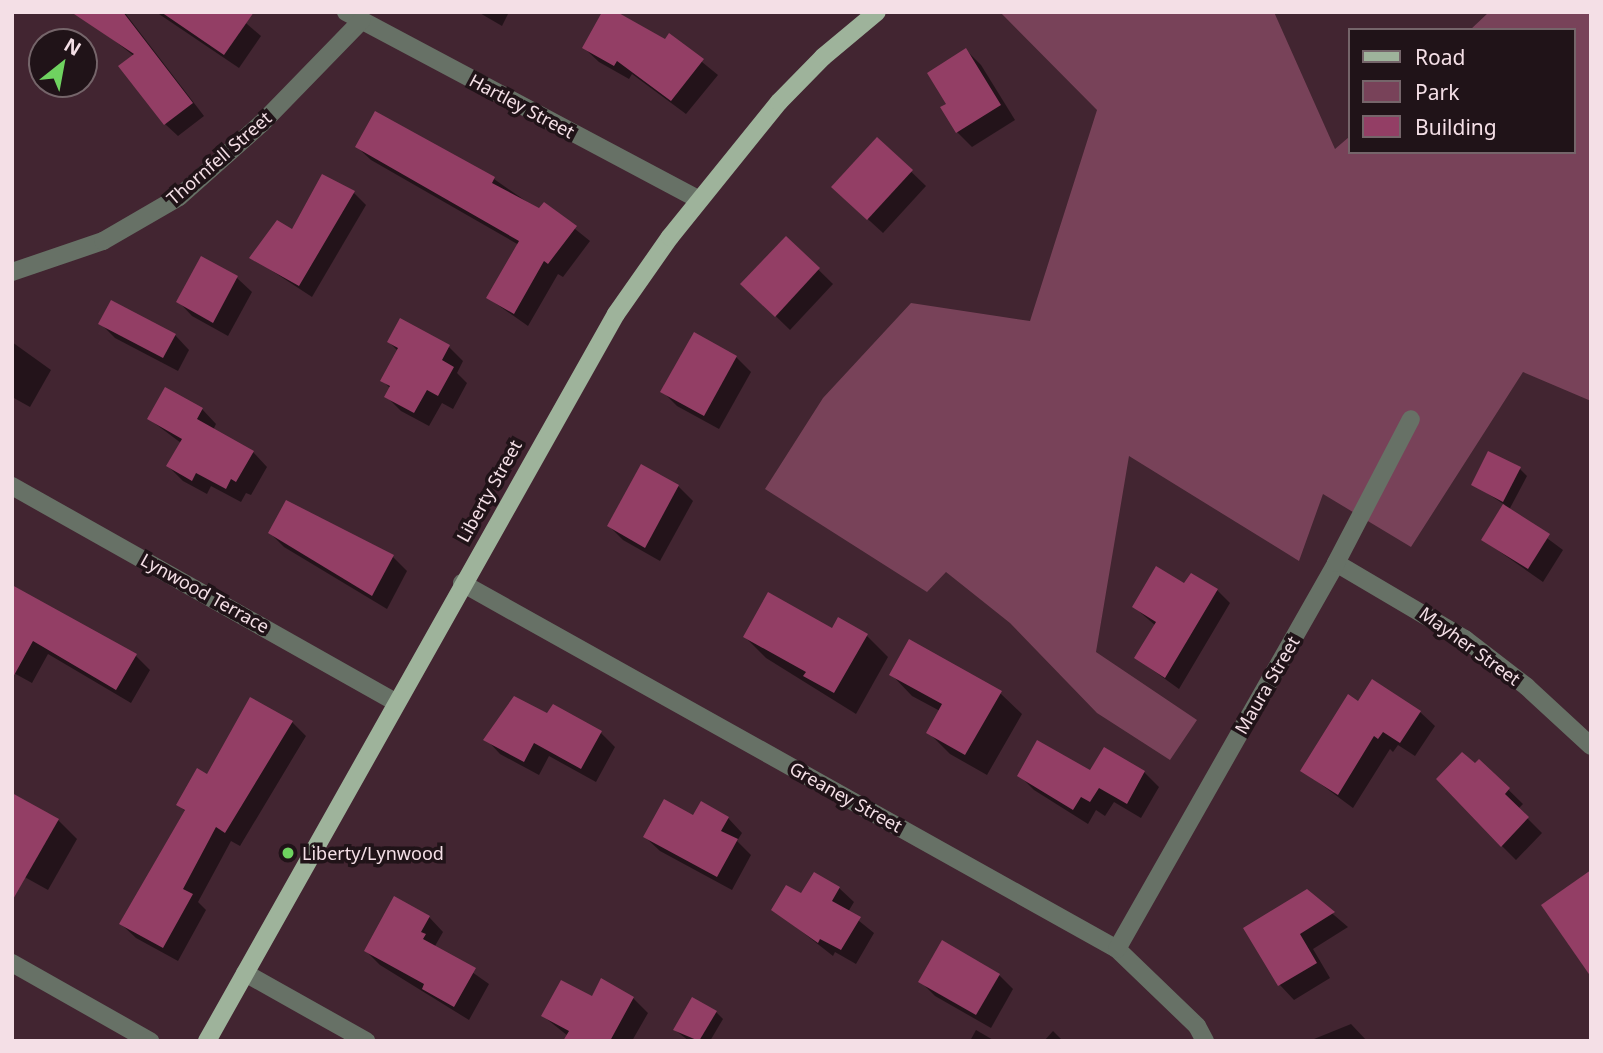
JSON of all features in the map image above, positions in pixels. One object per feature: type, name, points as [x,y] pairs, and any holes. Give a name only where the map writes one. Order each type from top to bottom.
[{"type":"main road","name":"Liberty Street","points":[[207,1041],[462,583],[616,314],[699,200],[779,102],[823,57],[877,12]]},
{"type":"street","name":"Hartley Street","points":[[354,17],[699,200]]},
{"type":"street","name":"Thornfell Street","points":[[12,272],[103,241],[179,197],[261,124],[354,17]]},
{"type":"street","name":"Maura Street","points":[[1117,949],[1336,563],[1411,418]]},
{"type":"street","name":"Lynwood Terrace","points":[[12,486],[396,702]]},
{"type":"street","name":"Mayher Street","points":[[1336,563],[1465,639],[1527,687],[1591,746]]},
{"type":"street","name":"Greaney Street","points":[[462,583],[1117,949],[1197,1026],[1205,1041]]},
{"type":"street","points":[[12,963],[150,1041]]},
{"type":"street","points":[[245,973],[366,1041]]},
{"type":"green space","points":[[1000,12],[1274,12],[1335,149],[1348,138],[1348,154],[1575,154],[1575,28],[1472,28],[1489,12],[1591,12],[1591,401],[1523,372],[1411,547],[1323,494],[1299,561],[1129,456],[1096,652],[1197,720],[1170,760],[1097,713],[1010,623],[946,572],[927,592],[765,489],[823,398],[911,303],[1030,321],[1097,110]]},
{"type":"building","points":[[71,12],[123,12],[193,103],[164,125],[118,66],[134,54]]},
{"type":"building","points":[[161,12],[254,12],[224,55]]},
{"type":"building","points":[[602,12],[617,12],[665,39],[669,33],[704,59],[671,101],[617,61],[614,66],[582,48]]},
{"type":"building","points":[[966,48],[1001,105],[956,133],[940,107],[946,104],[927,73]]},
{"type":"building","points":[[375,111],[495,177],[492,183],[539,208],[544,202],[577,226],[548,264],[544,261],[514,314],[486,298],[519,241],[355,147]]},
{"type":"building","points":[[877,137],[913,170],[867,220],[831,187]]},
{"type":"building","points":[[322,174],[355,191],[299,286],[249,258],[277,220],[292,229]]},
{"type":"building","points":[[786,236],[820,268],[775,317],[740,284]]},
{"type":"building","points":[[201,256],[238,276],[213,323],[176,302]]},
{"type":"building","points":[[111,300],[176,334],[163,358],[98,324]]},
{"type":"building","points":[[400,318],[450,345],[442,360],[454,367],[438,396],[427,390],[414,413],[384,397],[390,386],[380,381],[398,348],[387,342]]},
{"type":"building","points":[[694,332],[737,356],[704,416],[660,392]]},
{"type":"building","points":[[165,387],[203,408],[197,419],[254,451],[236,482],[231,479],[226,489],[196,473],[192,481],[166,466],[182,439],[147,419]]},
{"type":"building","points":[[1488,451],[1521,467],[1503,502],[1471,485]]},
{"type":"building","points":[[641,464],[679,485],[645,548],[607,526]]},
{"type":"building","points":[[286,500],[394,555],[372,596],[268,533]]},
{"type":"building","points":[[1503,504],[1550,534],[1528,569],[1481,540]]},
{"type":"building","points":[[1156,566],[1184,583],[1191,573],[1218,589],[1165,678],[1134,658],[1156,622],[1132,607]]},
{"type":"building","points":[[12,585],[137,654],[116,690],[33,641],[12,679]]},
{"type":"building","points":[[768,592],[832,628],[838,617],[868,634],[834,693],[803,676],[806,672],[743,637]]},
{"type":"building","points":[[909,639],[1002,691],[965,755],[926,733],[942,704],[889,675]]},
{"type":"building","points":[[1372,679],[1421,711],[1400,743],[1383,732],[1378,739],[1374,736],[1338,795],[1300,771],[1348,694],[1358,701]]},
{"type":"building","points":[[514,696],[547,713],[553,704],[602,731],[581,769],[534,743],[524,762],[483,740]]},
{"type":"building","points":[[250,697],[293,721],[225,833],[216,827],[183,889],[193,894],[163,948],[119,924],[185,810],[176,805],[197,768],[207,774]]},
{"type":"building","points":[[1037,740],[1090,770],[1104,747],[1145,771],[1127,804],[1099,788],[1090,802],[1081,797],[1073,810],[1017,776]]},
{"type":"building","points":[[1462,752],[1475,763],[1479,759],[1510,788],[1505,794],[1529,817],[1501,847],[1436,779]]},
{"type":"building","points":[[12,793],[59,819],[12,901]]},
{"type":"building","points":[[664,799],[693,815],[701,801],[729,817],[721,831],[738,839],[717,877],[643,837]]},
{"type":"building","points":[[1591,870],[1591,977],[1541,905]]},
{"type":"building","points":[[814,872],[840,887],[832,901],[861,917],[841,950],[820,939],[818,943],[771,910],[786,885],[801,893]]},
{"type":"building","points":[[1307,889],[1335,912],[1300,934],[1317,963],[1278,986],[1243,928]]},
{"type":"building","points":[[394,896],[430,916],[421,932],[426,934],[423,939],[476,968],[454,1007],[422,989],[424,984],[364,951]]},
{"type":"building","points":[[942,940],[1000,974],[976,1015],[918,982]]},
{"type":"building","points":[[601,978],[634,997],[610,1041],[563,1041],[569,1031],[541,1016],[561,980],[592,996]]},
{"type":"building","points":[[692,997],[717,1011],[699,1041],[673,1030]]},
{"type":"place","name":"Liberty/Lynwood","points":[[288,853]]}]
